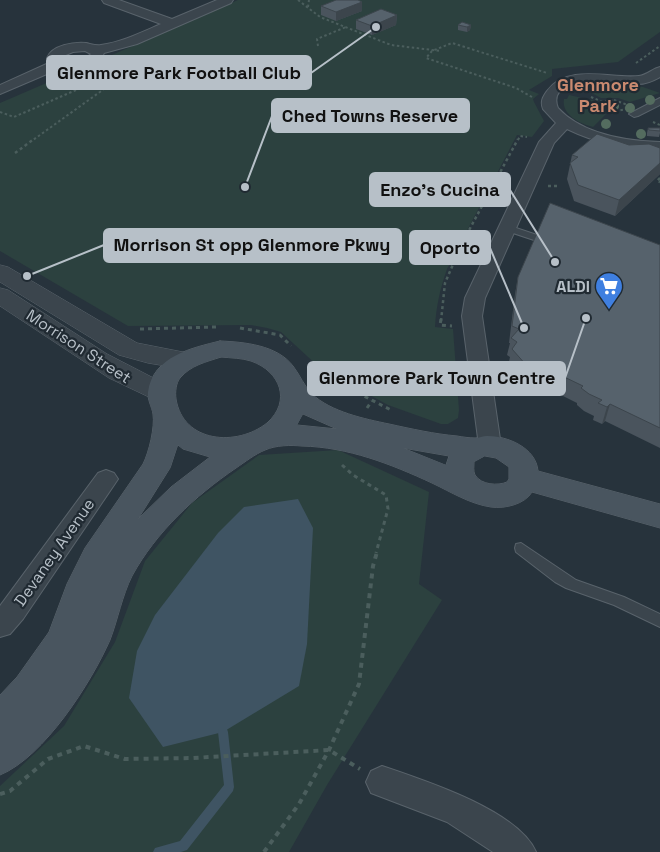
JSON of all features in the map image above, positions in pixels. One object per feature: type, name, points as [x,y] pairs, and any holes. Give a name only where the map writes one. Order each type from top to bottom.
[{"type":"main road","points":[[0,721],[43,674],[69,627],[83,584],[96,557],[156,468],[164,449],[163,404],[168,373],[184,360],[207,351],[220,349],[248,351],[276,364],[287,375],[295,397],[288,419],[272,434],[222,461],[195,482],[142,537],[115,577],[96,633],[79,668],[44,716],[0,757]]},
{"type":"main road","points":[[163,404],[173,426],[190,440],[210,447],[225,449],[241,447],[282,434],[326,437],[354,434],[482,447],[507,450],[516,456],[523,464],[525,479],[521,487],[513,493],[503,496],[487,495],[476,491],[400,458],[354,434],[338,420],[304,402],[292,387]]},
{"type":"main road","points":[[476,491],[466,485],[460,477],[458,468],[460,460],[465,453],[482,447]]},
{"type":"main road","points":[[525,479],[660,516]]},
{"type":"street","points":[[108,0],[173,24]]},
{"type":"street","points":[[0,90],[60,64],[54,58],[55,55],[63,50],[85,47],[96,50],[122,45],[227,0]]},
{"type":"street","points":[[660,71],[650,77],[641,79],[593,78],[577,80],[564,85],[553,93],[549,104],[554,113],[565,122],[584,131],[617,141],[660,147]]},
{"type":"street","points":[[634,114],[660,100]]},
{"type":"street","points":[[482,447],[472,309],[478,288],[546,142],[565,122]]},
{"type":"street","name":"Morrison Street","points":[[0,272],[128,349],[148,355],[184,360]]},
{"type":"street","name":"Morrison Street","points":[[0,295],[113,369],[138,383],[163,404]]},
{"type":"street","name":"Devaney Avenue","points":[[0,624],[13,611],[106,478]]},
{"type":"street","points":[[382,782],[467,815],[488,828],[519,852]]},
{"type":"lane","points":[[507,228],[534,236]]},
{"type":"lane","points":[[521,548],[560,578],[571,584],[619,601],[660,621]]},
{"type":"path","points":[[298,0],[320,17],[391,45],[438,52],[441,50]]},
{"type":"path","points":[[308,7],[309,0]]},
{"type":"path","points":[[318,46],[317,39],[346,27]]},
{"type":"path","points":[[537,100],[516,88],[426,58],[432,51],[452,43],[548,73]]},
{"type":"path","points":[[0,112],[14,117],[129,66],[138,68],[126,77],[118,79],[15,153]]},
{"type":"path","points":[[598,100],[604,102],[618,101],[625,104],[627,108],[621,112],[608,111],[601,105],[604,102]]},
{"type":"path","points":[[485,238],[468,234],[520,136],[528,138]]},
{"type":"path","points":[[660,178],[657,181],[660,182]]},
{"type":"path","points":[[548,186],[558,186]]},
{"type":"path","points":[[132,329],[224,327]]},
{"type":"path","points":[[238,328],[280,335],[293,347]]},
{"type":"path","points":[[307,364],[325,376],[397,413]]},
{"type":"path","points":[[264,852],[299,804],[328,750],[359,684],[373,566],[388,509],[386,495],[353,475],[340,463],[372,401]]},
{"type":"path","points":[[0,794],[10,791],[48,759],[84,746],[125,759],[206,757],[328,750],[382,782]]},
{"type":"green space","points":[[238,0],[660,0],[660,32],[618,62],[552,69],[552,76],[529,90],[539,94],[533,99],[544,121],[532,137],[517,135],[447,269],[440,291],[435,327],[453,329],[459,410],[458,418],[448,424],[441,424],[388,405],[320,368],[281,332],[251,325],[128,326],[0,251],[0,103],[79,69],[98,63],[105,58]]},
{"type":"green space","points":[[616,83],[643,87],[660,93],[630,102],[618,98],[601,98],[580,87]]},
{"type":"green space","points":[[569,95],[596,101],[594,104],[606,114],[593,127],[583,124],[573,118],[566,110],[564,99],[567,99]]},
{"type":"green space","points":[[338,450],[429,492],[419,584],[442,600],[327,785],[289,852],[0,852],[0,786],[64,726],[115,642],[145,561],[192,503],[259,455]]},
{"type":"water","points":[[298,499],[313,528],[307,644],[299,686],[223,732],[163,747],[129,698],[137,651],[155,615],[218,533],[244,507]]},
{"type":"building","points":[[336,0],[358,0],[362,2],[336,12],[321,6]]},
{"type":"building","points":[[381,9],[397,15],[372,26],[356,20]]},
{"type":"building","points":[[462,22],[471,25],[467,27],[458,25]]},
{"type":"building","points":[[648,128],[660,128],[660,131],[649,130]]},
{"type":"building","points":[[597,134],[629,145],[649,144],[660,148],[660,163],[619,200],[578,185],[570,163],[578,157],[572,155]]},
{"type":"building","points":[[550,203],[660,245],[660,428],[610,404],[607,407],[598,403],[602,400],[589,394],[581,388],[583,386],[535,363],[527,366],[512,349],[517,342],[511,338],[519,329],[512,326],[518,277]]},
{"type":"waterway","points":[[159,852],[183,846],[229,787],[223,732]]},
{"type":"place","name":"Glenmore Park Football Club","points":[[376,27]]},
{"type":"place","name":"Ched Towns Reserve","points":[[245,187]]},
{"type":"place","name":"Enzo's Cucina","points":[[555,262]]},
{"type":"place","name":"Morrison St opp Glenmore Pkwy","points":[[27,276]]},
{"type":"place","name":"ALDI","points":[[609,310]]},
{"type":"place","name":"Glenmore Park Town Centre","points":[[586,318]]},
{"type":"place","name":"Oporto","points":[[524,328]]},
{"type":"district","name":"Glenmore Park","points":[[598,95]]}]
